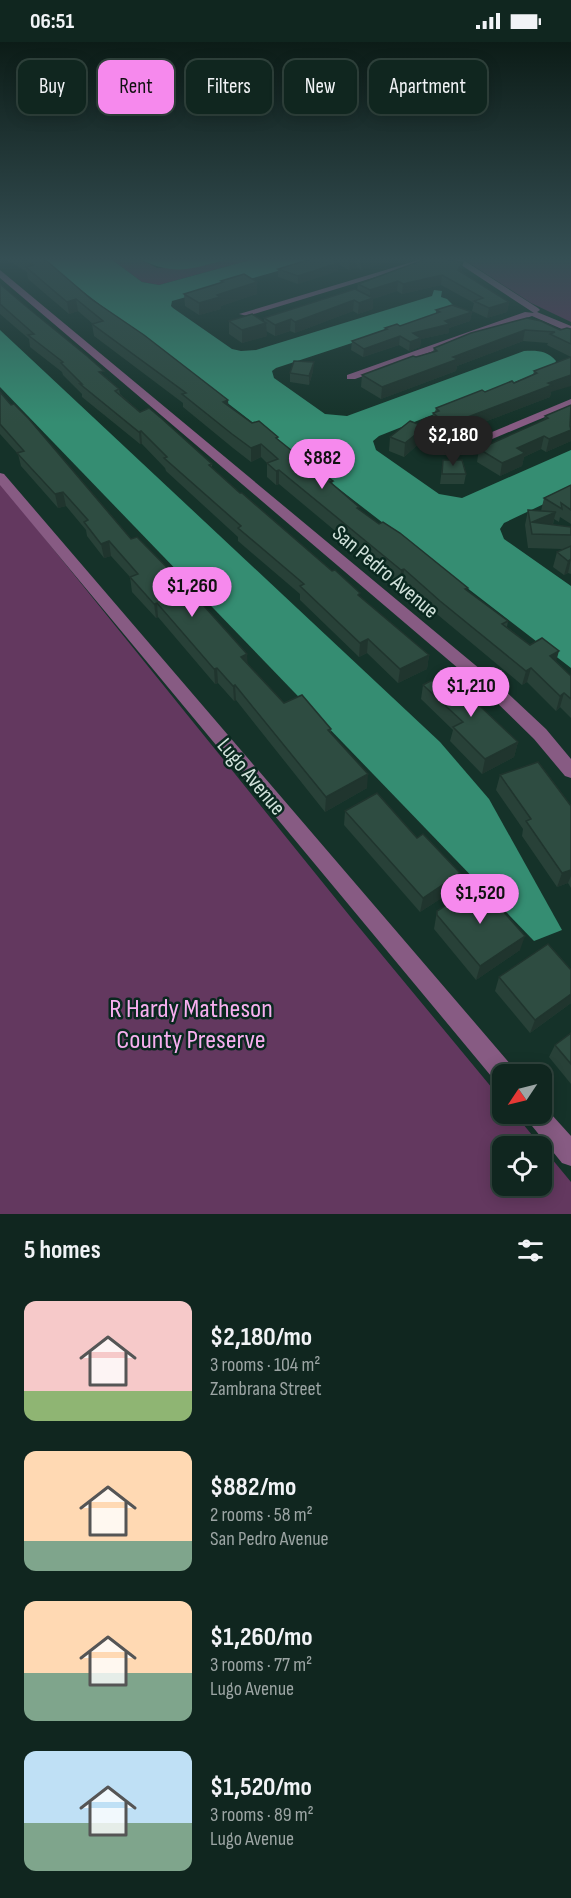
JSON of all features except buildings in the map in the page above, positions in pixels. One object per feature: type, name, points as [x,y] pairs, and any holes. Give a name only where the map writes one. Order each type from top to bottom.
[{"type":"street","name":"San Pedro Avenue","points":[[48,314],[492,688],[540,734],[571,771]]},
{"type":"street","points":[[351,377],[531,314]]},
{"type":"street","points":[[535,314],[571,324]]},
{"type":"street","points":[[535,314],[571,330]]},
{"type":"street","points":[[462,447],[571,402]]},
{"type":"street","name":"Lugo Avenue","points":[[0,477],[496,1064]]},
{"type":"street","points":[[545,1124],[571,1154]]},
{"type":"green space","points":[[554,314],[571,314],[571,322]]},
{"type":"green space","name":"R Hardy Matheson County Preserve","points":[[0,483],[353,920],[492,1088],[492,1124],[523,1124],[533,1136],[492,1136],[492,1196],[552,1196],[552,1159],[571,1182],[571,1214],[0,1214]]},
{"type":"shaded area","points":[[112,314],[181,314],[232,349],[241,351],[256,350],[374,314],[441,314],[272,371],[274,378],[325,414],[347,416],[524,351],[542,352],[553,358],[556,361],[553,367],[379,436],[373,441],[376,450],[439,494],[462,498],[571,450],[571,491],[504,523],[500,529],[504,539],[571,586],[571,668]]},
{"type":"shaded area","points":[[0,330],[440,742],[489,799],[562,930],[534,941],[0,387]]}]
